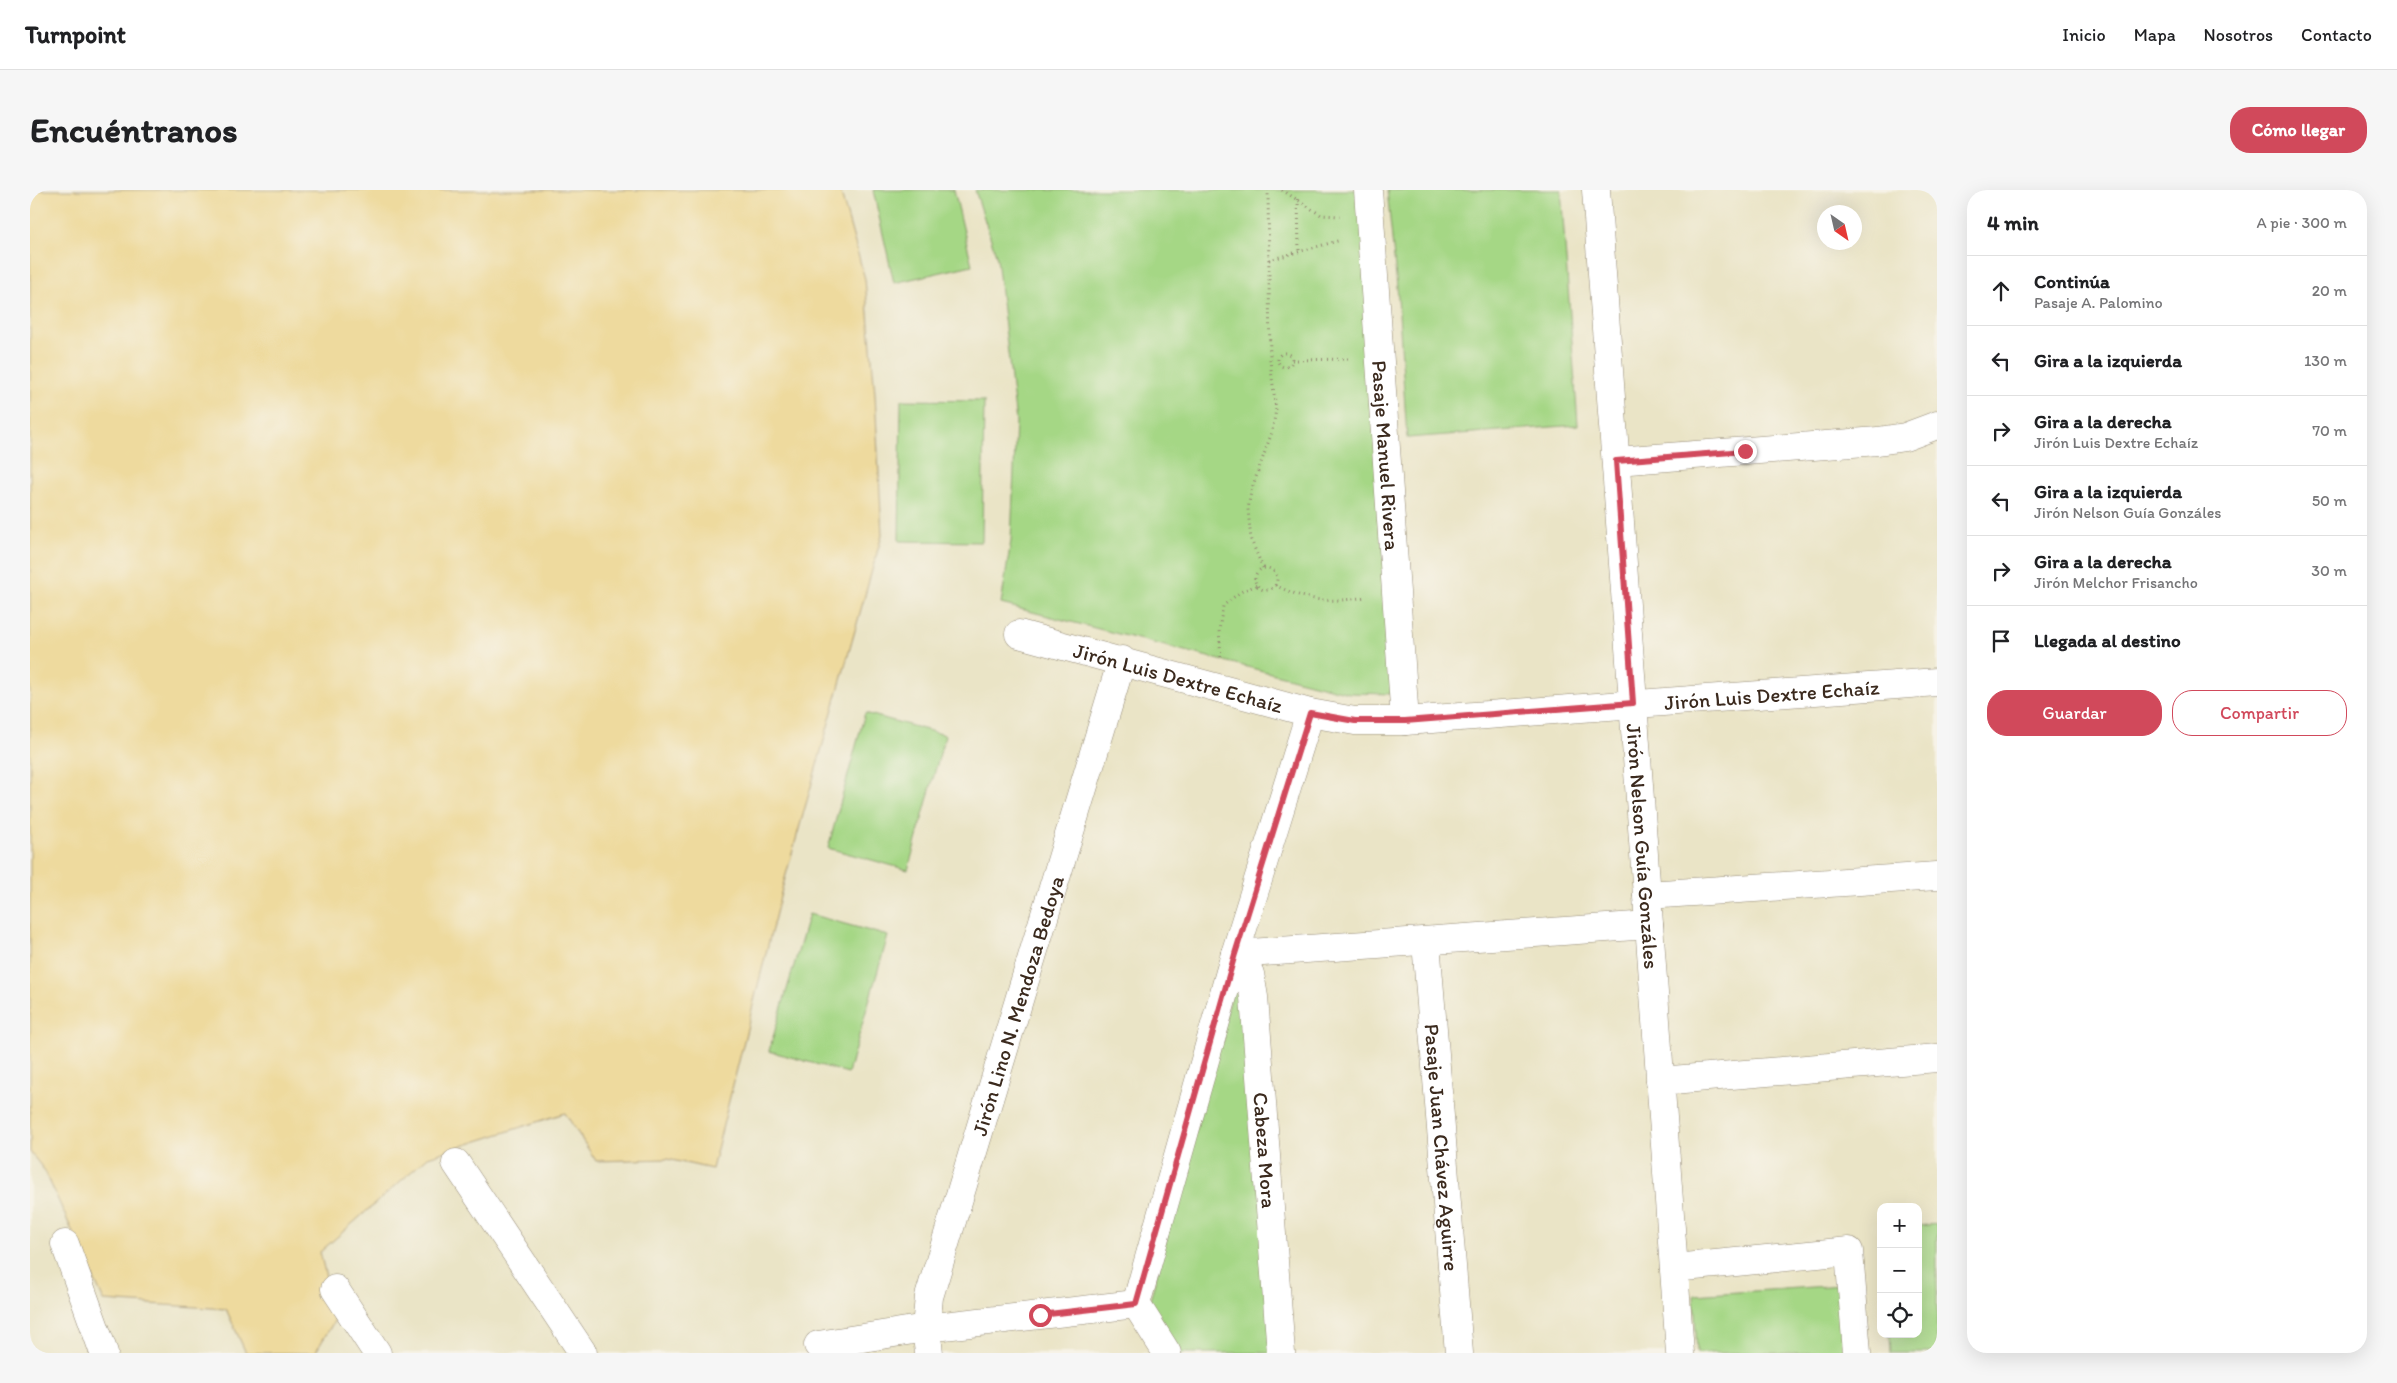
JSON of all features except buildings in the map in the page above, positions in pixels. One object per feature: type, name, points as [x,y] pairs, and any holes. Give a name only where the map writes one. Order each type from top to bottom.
[{"type":"street","name":"Pasaje Manuel Rivera","points":[[1368,190],[1405,721]]},
{"type":"street","name":"Jirón Nelson Guía Gonzáles","points":[[1596,190],[1680,1353]]},
{"type":"street","points":[[1616,461],[1878,441],[1906,436],[1937,425]]},
{"type":"street","name":"Jirón Luis Dextre Echaíz","points":[[1019,634],[1122,660],[1310,713],[1355,721],[1405,721],[1937,682]]},
{"type":"street","name":"Jirón Lino N. Mendoza Bedoya","points":[[928,1341],[928,1297],[1122,660]]},
{"type":"street","points":[[1167,1353],[1136,1304],[1235,954],[1310,713]]},
{"type":"street","points":[[1647,895],[1937,876]]},
{"type":"street","points":[[1235,954],[1649,925]]},
{"type":"street","name":"Pasaje Juan Chávez Aguirre","points":[[1426,942],[1459,1353]]},
{"type":"street","name":"Cabeza Mora","points":[[1235,954],[1250,974],[1254,997],[1281,1353]]},
{"type":"street","points":[[1660,1080],[1937,1058]]},
{"type":"street","points":[[456,1163],[583,1353]]},
{"type":"street","points":[[65,1244],[104,1353]]},
{"type":"street","points":[[1674,1268],[1849,1251],[1857,1353]]},
{"type":"street","points":[[335,1289],[377,1353]]},
{"type":"street","points":[[818,1345],[928,1341],[1136,1304]]},
{"type":"path","points":[[1263,568],[1251,540],[1248,509],[1251,491],[1272,432],[1276,410],[1270,361],[1268,190]]},
{"type":"path","points":[[1282,190],[1321,214],[1345,215]]},
{"type":"path","points":[[1298,199],[1299,251]]},
{"type":"path","points":[[1269,260],[1344,240]]},
{"type":"path","points":[[1286,353],[1292,360],[1290,366],[1284,368],[1278,365],[1281,354],[1286,353]]},
{"type":"path","points":[[1292,360],[1352,359]]},
{"type":"path","points":[[1270,361],[1278,360]]},
{"type":"path","points":[[1263,568],[1270,569],[1275,573],[1277,579],[1275,585],[1269,590],[1262,590],[1256,585],[1254,578],[1257,572],[1263,568]]},
{"type":"path","points":[[1221,657],[1219,630],[1223,606],[1240,592],[1256,585]]},
{"type":"path","points":[[1275,585],[1300,597],[1339,601],[1374,594]]},
{"type":"path","points":[[1212,655],[1231,660]]},
{"type":"green space","points":[[873,190],[954,190],[972,265],[894,283]]},
{"type":"green space","points":[[975,190],[1362,190],[1394,694],[1349,693],[1001,604],[1011,541],[1016,422],[997,258]]},
{"type":"green space","points":[[1387,190],[1561,190],[1578,425],[1407,438],[1398,297]]},
{"type":"green space","points":[[901,400],[984,401],[982,542],[899,541]]},
{"type":"green space","points":[[865,713],[945,735],[908,870],[828,848]]},
{"type":"green space","points":[[809,914],[888,936],[848,1073],[769,1051]]},
{"type":"green space","points":[[1237,975],[1248,975],[1277,1353],[1179,1353],[1149,1304]]},
{"type":"green space","points":[[1937,1224],[1937,1353],[1891,1353],[1890,1338],[1922,1338],[1922,1226]]},
{"type":"green space","points":[[1842,1285],[1847,1353],[1697,1353],[1694,1295]]},
{"type":"sand","points":[[30,190],[840,190],[865,279],[875,394],[882,535],[782,889],[712,1169],[667,1159],[596,1161],[565,1113],[428,1157],[320,1252],[336,1318],[315,1353],[246,1353],[226,1309],[104,1301],[45,1171],[30,1152]]},
{"type":"route","points":[[1040,1315],[1136,1304],[1235,954],[1310,713],[1355,721],[1405,721],[1633,703],[1616,461],[1745,451]]}]
